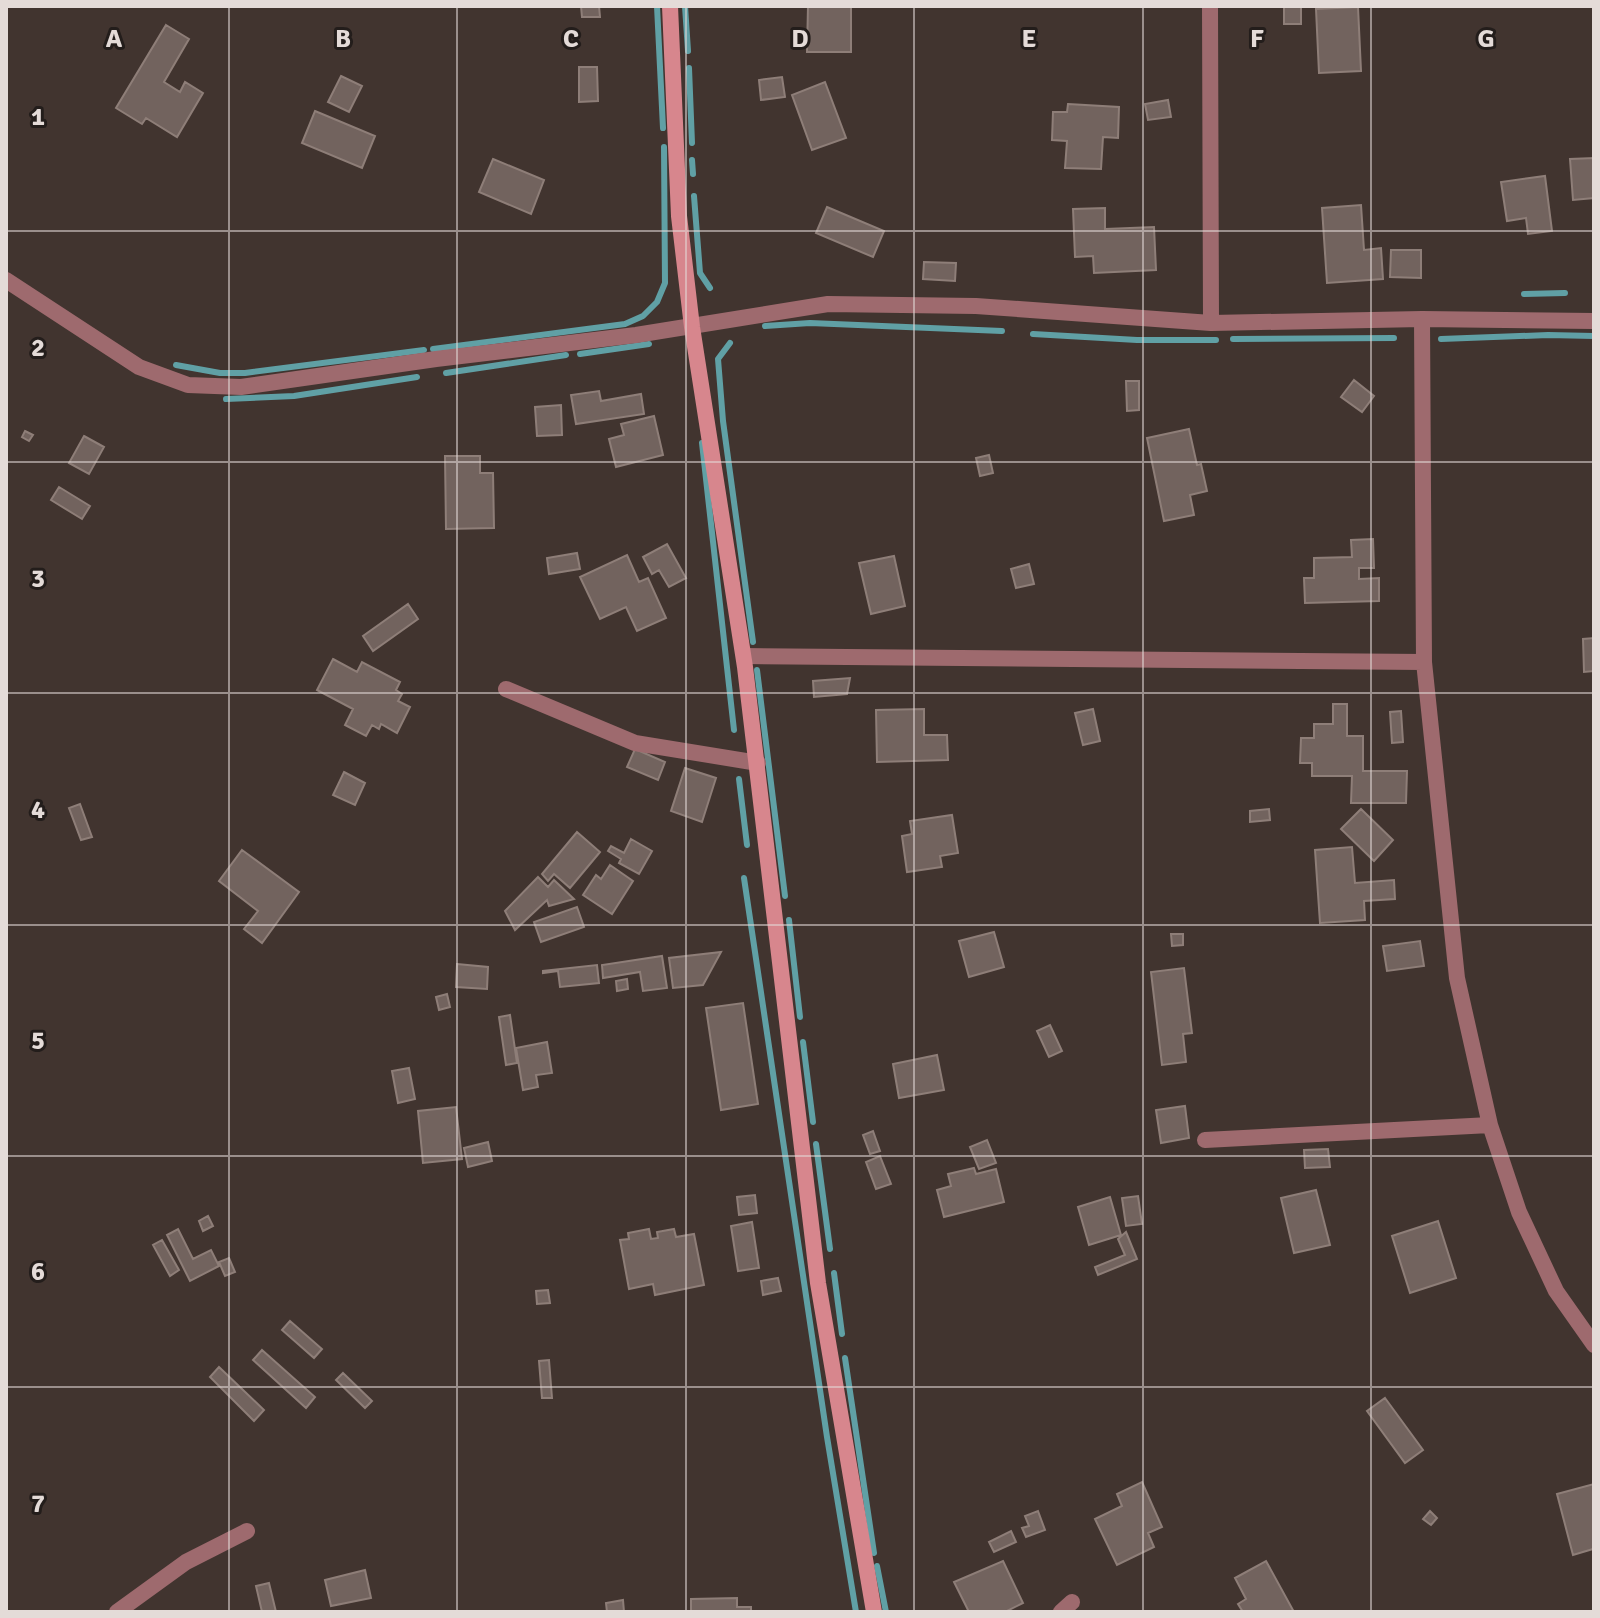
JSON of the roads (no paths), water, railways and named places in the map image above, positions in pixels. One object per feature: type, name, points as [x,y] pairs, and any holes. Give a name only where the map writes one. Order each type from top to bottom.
[{"type":"street","points":[[670,6],[679,216],[692,327],[744,656],[818,1283],[874,1612]]},
{"type":"street","points":[[1210,6],[1211,323]]},
{"type":"street","points":[[6,280],[139,367],[188,385],[241,387],[692,327],[828,304],[976,306],[1211,323],[1422,319],[1594,321]]},
{"type":"street","points":[[1422,319],[1424,662],[1457,978],[1490,1125],[1519,1212],[1556,1291],[1594,1345]]},
{"type":"street","points":[[744,656],[1424,662]]},
{"type":"street","points":[[506,689],[635,743],[758,763]]},
{"type":"street","points":[[1205,1140],[1490,1125]]},
{"type":"street","points":[[117,1612],[186,1562],[247,1531]]},
{"type":"waterway","points":[[657,6],[663,128]]},
{"type":"waterway","points":[[685,6],[688,51]]},
{"type":"waterway","points":[[689,68],[692,143]]},
{"type":"waterway","points":[[433,349],[625,324],[643,316],[657,302],[665,283],[664,147]]},
{"type":"waterway","points":[[692,160],[693,174]]},
{"type":"waterway","points":[[694,196],[700,273],[710,288]]},
{"type":"waterway","points":[[1524,294],[1565,293]]},
{"type":"waterway","points":[[765,326],[810,323],[1002,331]]},
{"type":"waterway","points":[[1033,334],[1137,340],[1216,340]]},
{"type":"waterway","points":[[1441,339],[1594,336]]},
{"type":"waterway","points":[[1233,339],[1394,338]]},
{"type":"waterway","points":[[730,343],[718,359],[723,421],[753,642]]},
{"type":"waterway","points":[[580,354],[649,344]]},
{"type":"waterway","points":[[176,365],[220,373],[245,373],[424,350]]},
{"type":"waterway","points":[[446,373],[566,355]]},
{"type":"waterway","points":[[226,399],[294,396],[417,377]]},
{"type":"waterway","points":[[702,443],[734,730]]},
{"type":"waterway","points":[[757,670],[785,896]]},
{"type":"waterway","points":[[739,779],[747,845]]},
{"type":"waterway","points":[[744,878],[856,1612]]},
{"type":"waterway","points":[[789,920],[800,1017]]},
{"type":"waterway","points":[[803,1042],[813,1122]]},
{"type":"waterway","points":[[816,1144],[830,1249]]},
{"type":"waterway","points":[[834,1273],[842,1334]]},
{"type":"waterway","points":[[845,1358],[874,1553]]},
{"type":"waterway","points":[[877,1566],[886,1612]]}]
